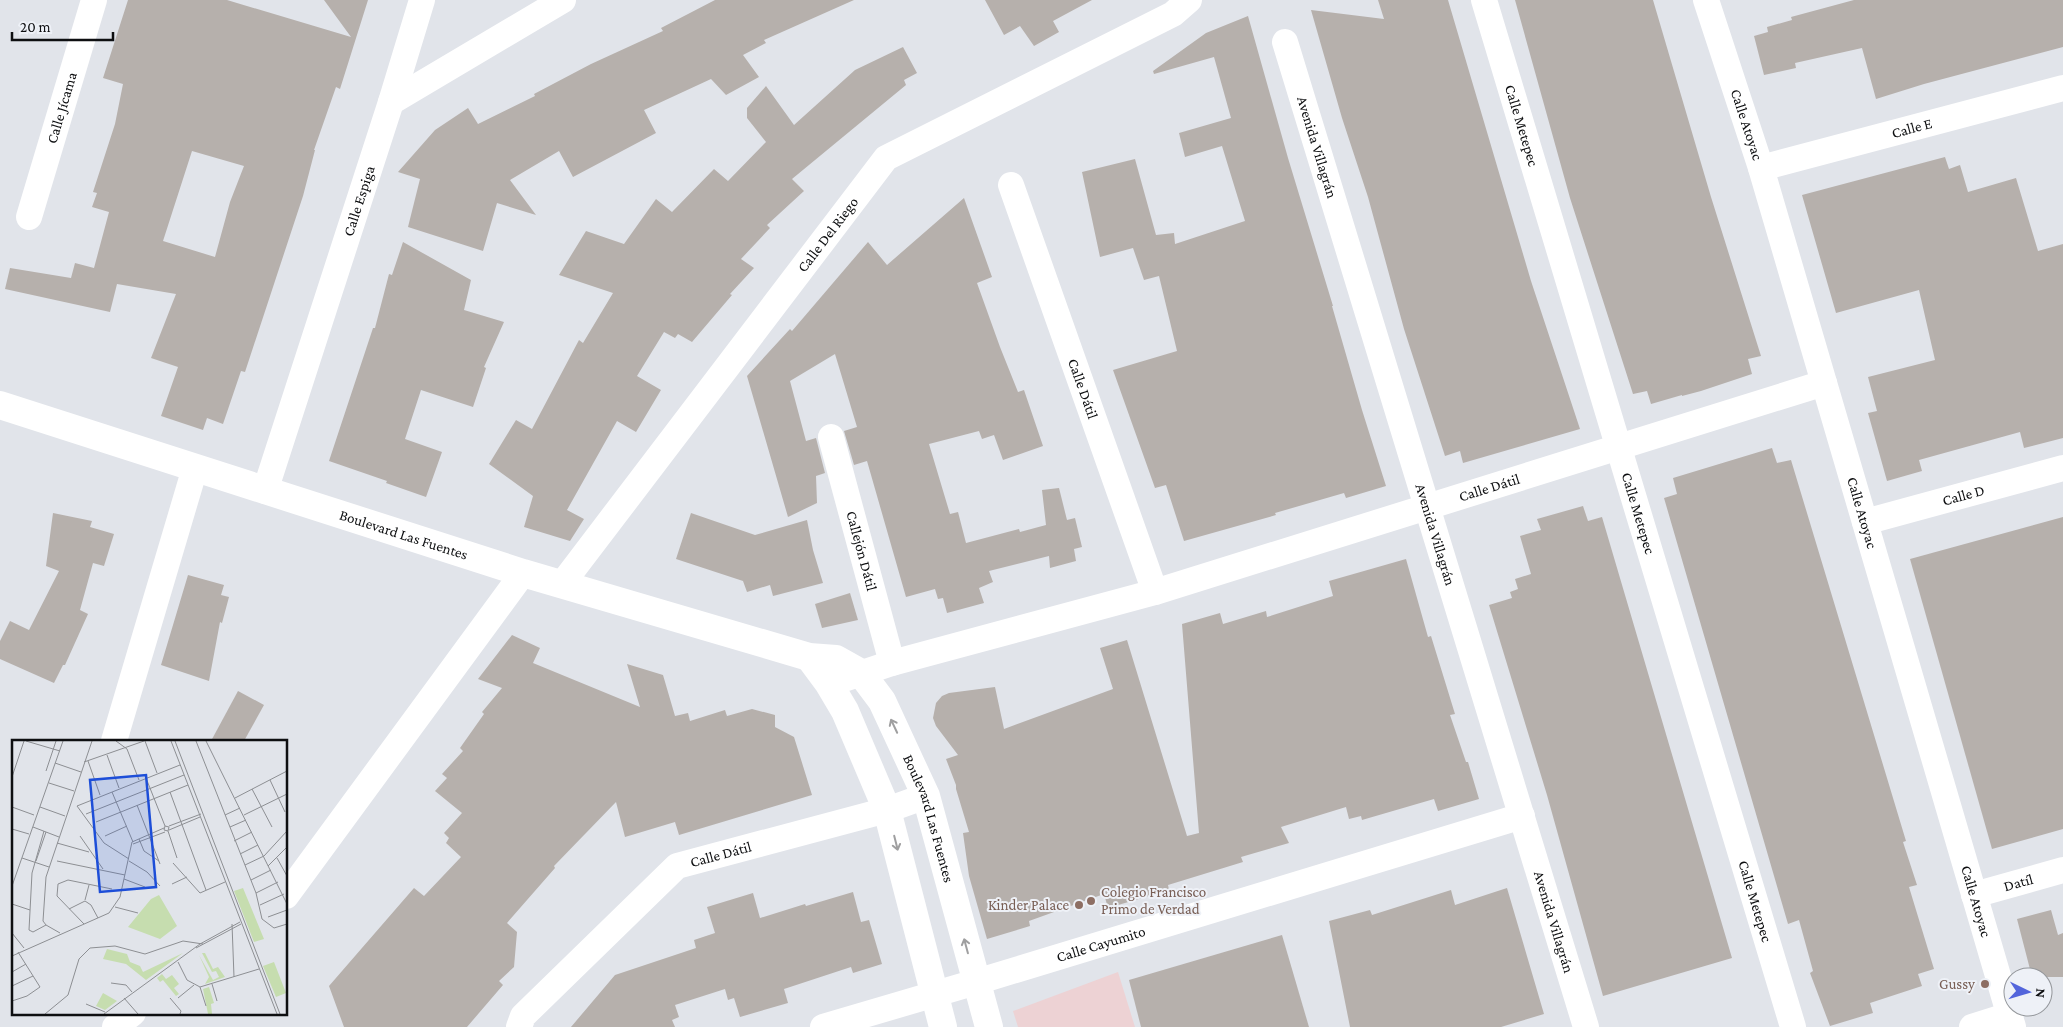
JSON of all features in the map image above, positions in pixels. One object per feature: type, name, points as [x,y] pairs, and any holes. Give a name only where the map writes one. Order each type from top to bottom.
[{"type":"street","name":"Calle Jícama","points":[[29,217],[94,0]]},
{"type":"street","name":"Calle Espiga","points":[[265,491],[391,102],[422,0]]},
{"type":"street","points":[[391,102],[563,0]]},
{"type":"street","name":"Calle Del Riego","points":[[562,584],[886,158],[1173,14],[1189,0]]},
{"type":"street","name":"Calle Metepec","points":[[1484,0],[1792,1027]]},
{"type":"street","name":"Calle Atoyac","points":[[1706,0],[1761,168],[2011,1021]]},
{"type":"street","name":"Avenida Villagrán","points":[[1285,42],[1586,1027]]},
{"type":"street","name":"Calle E","points":[[1761,168],[2063,88]]},
{"type":"street","name":"Calle Dátil","points":[[1011,185],[1154,592]]},
{"type":"street","name":"Calle Dátil","points":[[829,684],[892,663],[1154,592],[1824,383]]},
{"type":"street","name":"Boulevard Las Fuentes","points":[[0,405],[523,573],[809,657],[836,659],[861,673],[882,701],[926,796],[989,1027]]},
{"type":"street","name":"Callejón Dátil","points":[[831,437],[892,663]]},
{"type":"street","points":[[114,740],[195,468]]},
{"type":"street","name":"Calle D","points":[[1865,522],[2063,468]]},
{"type":"street","points":[[288,893],[523,573]]},
{"type":"street","points":[[809,657],[829,684],[844,711],[888,810],[942,1027]]},
{"type":"street","name":"Calle Dátil","points":[[519,1027],[523,1016],[677,866],[888,810],[926,796]]},
{"type":"street","name":"Calle Cayumito","points":[[823,1027],[935,995],[1522,816]]},
{"type":"street","name":"Datíl","points":[[1974,895],[2063,870]]},
{"type":"street","points":[[115,1027],[132,1014]]},
{"type":"street","points":[[1972,1027],[2011,1021]]},
{"type":"shaded area","points":[[1118,972],[1135,1027],[1018,1027],[1013,1011]]},
{"type":"building","points":[[128,0],[227,0],[351,37],[324,0],[368,0],[340,89],[336,87],[314,150],[303,196],[245,372],[241,371],[223,424],[207,418],[203,430],[161,416],[178,367],[151,358],[176,294],[117,284],[110,312],[5,289],[10,268],[71,278],[75,263],[94,268],[109,212],[92,207],[97,193],[93,192],[115,124],[123,84],[103,78]],"holes":[[[192,151],[244,166],[230,202],[215,257],[163,241]]]},
{"type":"building","points":[[715,0],[854,0],[764,40],[766,43],[743,55],[759,77],[726,95],[711,79],[644,110],[656,133],[573,177],[559,151],[510,180],[536,215],[497,203],[483,251],[408,227],[420,179],[398,172],[435,130],[468,108],[478,124],[535,96],[534,94],[591,64],[663,31],[661,28]]},
{"type":"building","points":[[985,0],[1092,0],[1053,21],[1059,32],[1034,46],[1020,26],[1004,35]]},
{"type":"building","points":[[1378,0],[1448,0],[1531,281],[1580,429],[1463,463],[1460,451],[1445,456],[1404,329],[1368,197],[1342,118],[1311,10],[1384,19]]},
{"type":"building","points":[[1515,0],[1653,0],[1711,197],[1761,356],[1748,359],[1752,374],[1701,391],[1651,404],[1647,391],[1633,394],[1570,198]]},
{"type":"building","points":[[1854,0],[2063,0],[2063,47],[1924,84],[1876,99],[1862,48],[1795,63],[1796,68],[1764,75],[1754,36],[1768,32],[1767,27],[1792,20],[1791,17]]},
{"type":"building","points":[[1248,16],[1288,158],[1386,486],[1346,498],[1344,493],[1275,513],[1276,515],[1184,541],[1166,485],[1155,488],[1113,370],[1177,351],[1159,276],[1144,280],[1133,248],[1100,257],[1082,172],[1135,159],[1156,235],[1174,233],[1175,244],[1245,221],[1222,146],[1185,157],[1179,133],[1231,118],[1214,57],[1154,74],[1153,71],[1206,33]]},
{"type":"building","points":[[903,47],[917,73],[904,80],[906,85],[792,179],[804,191],[767,225],[770,228],[741,259],[754,268],[730,294],[732,295],[692,342],[678,334],[675,338],[664,332],[637,376],[661,390],[636,432],[617,421],[567,510],[584,519],[570,541],[524,527],[533,496],[489,464],[516,420],[532,429],[579,340],[583,343],[613,293],[559,275],[586,231],[624,244],[656,199],[672,212],[714,169],[728,181],[766,142],[747,118],[747,108],[766,86],[794,125],[855,70]]},
{"type":"building","points":[[1945,157],[1949,169],[1960,165],[1968,192],[2016,178],[2038,251],[2063,244],[2063,438],[2024,448],[2020,432],[1919,460],[1922,471],[1887,481],[1868,413],[1877,411],[1868,377],[1935,360],[1919,290],[1836,313],[1802,195]]},
{"type":"building","points":[[964,198],[992,277],[977,283],[1018,392],[1024,390],[1043,446],[1003,460],[994,435],[982,439],[979,431],[929,444],[950,514],[958,512],[966,543],[1019,529],[1020,532],[1046,525],[1042,490],[1059,488],[1067,520],[1075,518],[1082,547],[1074,549],[1076,561],[1050,568],[1049,556],[989,571],[993,582],[979,588],[984,603],[947,613],[943,598],[938,599],[935,589],[906,597],[867,461],[854,465],[844,431],[857,427],[835,354],[790,381],[806,441],[816,438],[825,473],[816,476],[817,503],[788,517],[747,376],[790,329],[792,331],[868,242],[887,265]]},
{"type":"building","points":[[403,242],[471,280],[464,310],[504,322],[484,367],[486,368],[473,407],[421,390],[405,439],[442,452],[426,497],[329,461],[373,328],[375,328],[389,274],[392,275]]},
{"type":"building","points":[[1772,448],[1777,463],[1791,460],[1906,841],[1903,842],[1917,885],[1909,887],[1934,969],[1918,974],[1922,986],[1870,1003],[1873,1013],[1830,1026],[1810,973],[1813,971],[1799,920],[1788,924],[1664,498],[1677,494],[1673,478]]},
{"type":"building","points":[[1583,506],[1588,521],[1602,517],[1732,958],[1603,996],[1547,795],[1489,605],[1512,598],[1510,592],[1518,589],[1515,579],[1531,574],[1520,536],[1541,530],[1537,519]]},
{"type":"building","points":[[53,513],[92,521],[90,527],[114,534],[104,566],[93,563],[80,610],[88,614],[65,665],[63,665],[54,683],[0,659],[0,641],[10,621],[29,630],[59,571],[46,566]]},
{"type":"building","points":[[691,513],[755,535],[807,520],[813,550],[823,583],[773,596],[770,585],[747,592],[743,581],[676,559]]},
{"type":"building","points":[[2063,517],[2063,829],[1992,849],[1910,559]]},
{"type":"building","points":[[1406,559],[1428,637],[1431,636],[1455,714],[1450,715],[1466,762],[1468,762],[1479,799],[1438,811],[1434,799],[1362,820],[1361,816],[1349,819],[1346,807],[1281,827],[1289,843],[1241,857],[1243,862],[1168,885],[1169,890],[1108,908],[1104,894],[1029,921],[1030,926],[987,939],[969,876],[963,833],[969,832],[956,785],[946,759],[958,755],[936,726],[933,718],[936,703],[942,696],[949,693],[995,687],[1004,729],[1113,689],[1100,648],[1127,640],[1187,836],[1199,833],[1182,624],[1220,613],[1223,624],[1266,611],[1267,617],[1333,596],[1329,581]]},
{"type":"building","points":[[188,575],[224,585],[221,595],[229,597],[222,623],[220,622],[209,681],[161,665]]},
{"type":"building","points":[[850,593],[858,620],[822,628],[815,604]]},
{"type":"building","points":[[512,635],[540,648],[533,663],[640,707],[627,664],[663,675],[675,716],[688,713],[690,721],[725,710],[727,716],[752,709],[775,715],[775,727],[794,737],[812,795],[679,835],[675,822],[625,837],[616,802],[554,866],[555,868],[507,923],[517,932],[514,967],[499,981],[503,985],[467,1027],[344,1027],[329,986],[414,888],[424,896],[461,857],[446,843],[449,838],[444,833],[462,813],[435,791],[447,778],[442,774],[463,751],[460,748],[484,714],[482,712],[502,688],[478,679]]},
{"type":"building","points":[[238,691],[264,705],[245,740],[212,740]]},
{"type":"building","points":[[1507,888],[1544,1014],[1501,1027],[1350,1027],[1329,921],[1370,910],[1372,915],[1451,890],[1455,905]]},
{"type":"building","points":[[853,892],[861,922],[869,920],[882,964],[853,973],[851,967],[784,989],[788,1003],[740,1017],[734,998],[728,1000],[725,989],[675,1005],[679,1017],[672,1020],[675,1027],[571,1027],[615,975],[696,948],[694,940],[715,933],[707,907],[753,893],[760,918]]},
{"type":"building","points":[[2051,910],[2058,935],[2063,933],[2063,977],[2053,977],[2053,967],[2029,967],[2017,919]]},
{"type":"building","points":[[1282,935],[1309,1027],[1141,1027],[1129,980]]},
{"type":"place","name":"Colegio Francisco Primo de Verdad","points":[[1091,901]]},
{"type":"place","name":"Kinder Palace","points":[[1079,905]]},
{"type":"place","name":"Gussy","points":[[1985,984]]}]
